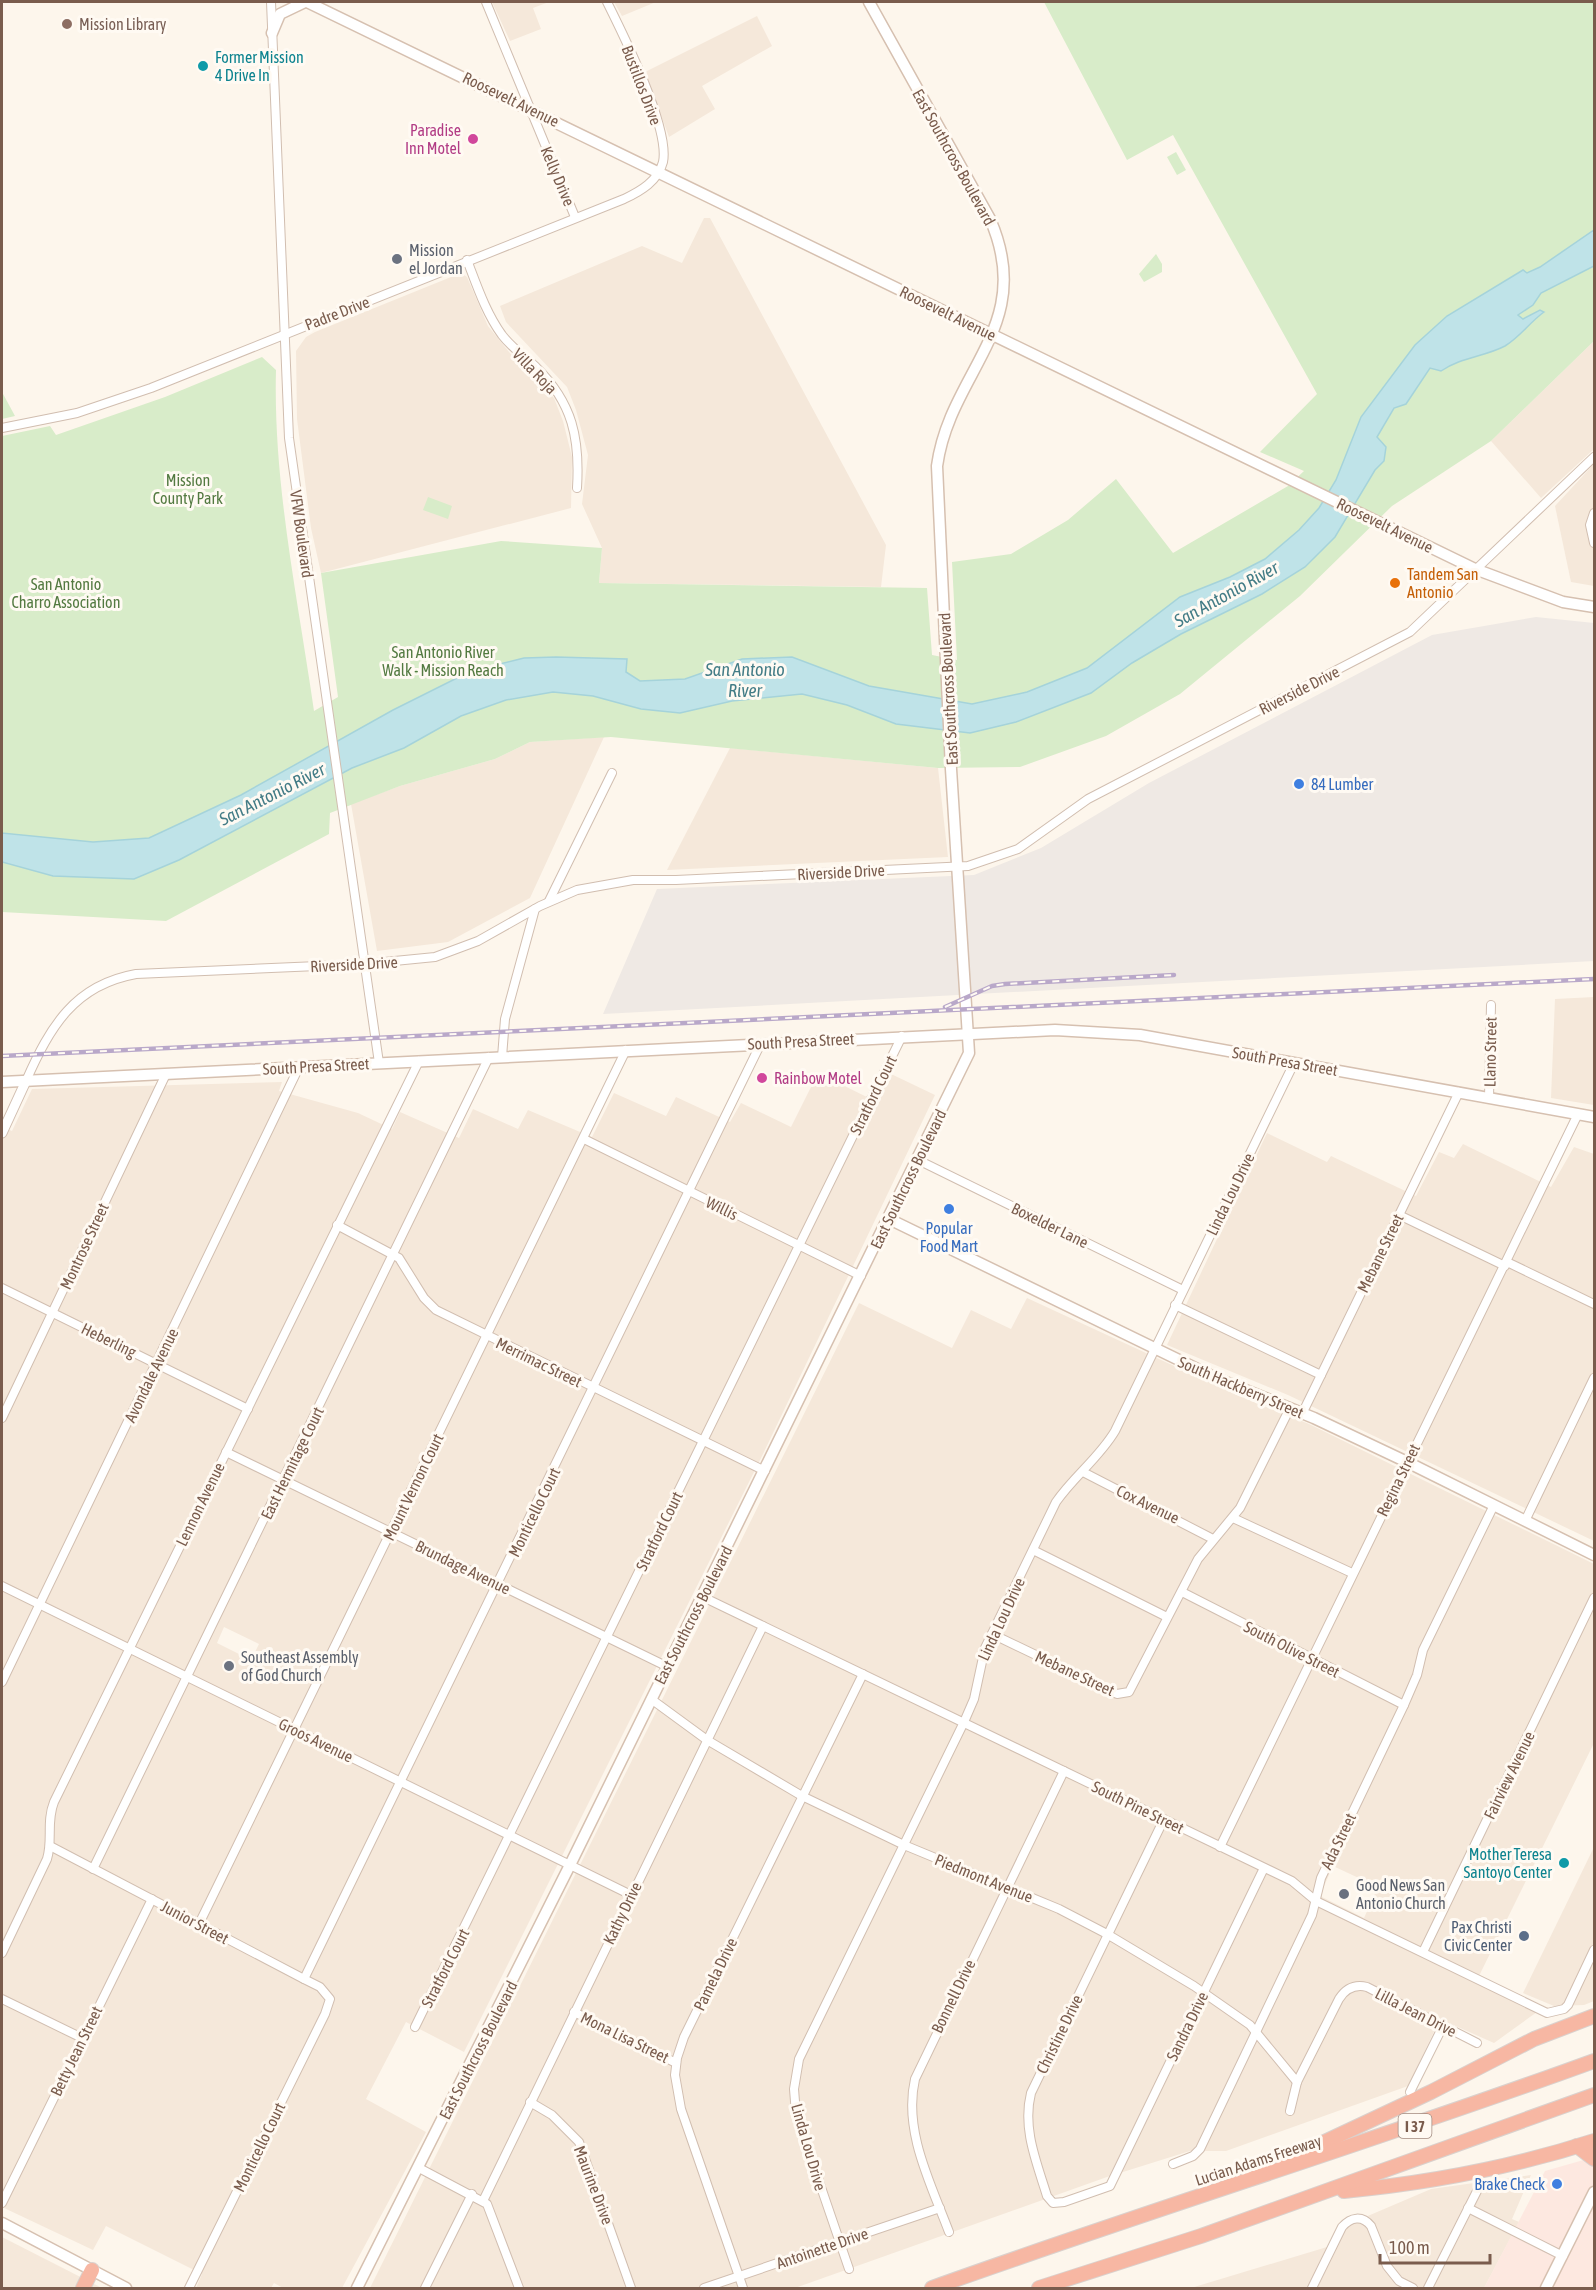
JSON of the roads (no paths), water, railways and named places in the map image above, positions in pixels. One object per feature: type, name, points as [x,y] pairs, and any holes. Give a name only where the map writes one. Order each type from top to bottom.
[{"type":"highway","points":[[1234,2184],[1431,2092],[1534,2039],[1594,2016]]},
{"type":"highway","name":"Lucian Adams Freeway","points":[[932,2288],[1234,2184],[1429,2121],[1594,2061]]},
{"type":"highway","name":"I 37","points":[[1039,2289],[1324,2193],[1594,2095]]},
{"type":"highway","points":[[1324,2193],[1414,2184],[1528,2161],[1594,2141]]},
{"type":"highway","points":[[1577,2146],[1594,2159]]},
{"type":"highway","points":[[83,2289],[92,2270]]},
{"type":"main road","points":[[272,33],[280,14],[306,2]]},
{"type":"main road","name":"Roosevelt Avenue","points":[[306,2],[530,108],[992,335],[1193,429],[1292,481],[1475,569],[1563,602],[1594,608]]},
{"type":"main road","name":"East Southcross Boulevard","points":[[357,2289],[703,1597],[969,1053],[951,769],[937,466],[944,435],[992,335],[1003,301],[1004,288],[997,235],[869,2]]},
{"type":"main road","name":"South Presa Street","points":[[2,1082],[1055,1030],[1119,1032],[1594,1118]]},
{"type":"main road","name":"South Hackberry Street","points":[[889,1219],[1216,1378],[1302,1413],[1407,1462],[1594,1555]]},
{"type":"main road","points":[[1546,2289],[1594,2192]]},
{"type":"main road","points":[[2,2223],[126,2289]]},
{"type":"street","name":"VFW Boulevard","points":[[271,2],[284,334],[292,464],[379,1063]]},
{"type":"street","name":"Kelly Drive","points":[[486,2],[575,217]]},
{"type":"street","name":"Bustillos Drive","points":[[607,2],[648,95],[656,120],[663,150],[659,171]]},
{"type":"street","name":"Padre Drive","points":[[2,428],[77,413],[124,397],[636,194],[652,181],[659,171]]},
{"type":"street","name":"Villa Roja","points":[[467,260],[487,309],[502,334],[515,351],[548,380],[564,402],[578,448],[577,488]]},
{"type":"street","name":"Riverside Drive","points":[[27,1081],[45,1041],[58,1021],[86,993],[111,980],[136,974],[364,964],[449,953],[478,941],[535,909],[577,890],[633,880],[957,867],[968,866],[1018,849],[1057,820],[1109,788],[1392,643],[1419,625],[1594,457]]},
{"type":"street","points":[[1594,513],[1590,525],[1594,543]]},
{"type":"street","points":[[549,902],[612,773]]},
{"type":"street","points":[[502,1057],[505,1019],[535,909]]},
{"type":"street","name":"Llano Street","points":[[1489,1098],[1491,1005]]},
{"type":"street","name":"Stratford Court","points":[[416,2027],[902,1036]]},
{"type":"street","name":"Monticello Court","points":[[304,1979],[761,1043]]},
{"type":"street","name":"Mount Vernon Court","points":[[199,1924],[626,1050]]},
{"type":"street","name":"East Hermitage Court","points":[[93,1869],[489,1058]]},
{"type":"street","name":"Lennon Avenue","points":[[2,1953],[47,1859],[50,1846],[48,1825],[51,1810],[419,1061]]},
{"type":"street","name":"Linda Lou Drive","points":[[849,2269],[796,2114],[794,2089],[796,2069],[803,2050],[964,1722],[974,1699],[981,1658],[1056,1502],[1102,1451],[1113,1435],[1294,1063]]},
{"type":"street","name":"Avondale Avenue","points":[[2,1682],[299,1067]]},
{"type":"street","name":"Montrose Street","points":[[2,1418],[166,1074]]},
{"type":"street","points":[[2,1133],[27,1081]]},
{"type":"street","name":"Mebane Street","points":[[1302,1413],[1459,1092]]},
{"type":"street","name":"Regina Street","points":[[1220,1847],[1578,1114]]},
{"type":"street","name":"Willis","points":[[584,1139],[861,1275]]},
{"type":"street","name":"Boxelder Lane","points":[[918,1160],[1183,1290]]},
{"type":"street","points":[[1399,1215],[1594,1304]]},
{"type":"street","name":"Merrimac Street","points":[[337,1226],[394,1255],[405,1264],[429,1304],[487,1336],[765,1471]]},
{"type":"street","name":"Heberling","points":[[2,1288],[248,1409]]},
{"type":"street","points":[[1175,1305],[1321,1376]]},
{"type":"street","points":[[1525,1521],[1594,1378]]},
{"type":"street","points":[[1290,1408],[1233,1518],[1353,1574]]},
{"type":"street","name":"Brundage Avenue","points":[[226,1452],[668,1667]]},
{"type":"street","name":"Cox Avenue","points":[[1083,1472],[1213,1539]]},
{"type":"street","name":"Ada Street","points":[[1173,2163],[1193,2156],[1200,2149],[1312,1914],[1320,1878],[1404,1705],[1417,1675],[1424,1650],[1494,1505]]},
{"type":"street","name":"Mebane Street","points":[[992,1634],[1117,1694],[1125,1694],[1134,1688],[1167,1617],[1198,1559],[1233,1518]]},
{"type":"street","points":[[1033,1550],[1167,1617]]},
{"type":"street","name":"Groos Avenue","points":[[2,1586],[631,1895]]},
{"type":"street","name":"South Olive Street","points":[[1182,1592],[1404,1705]]},
{"type":"street","name":"South Pine Street","points":[[703,1597],[1264,1868],[1305,1889],[1316,1901],[1547,2013],[1564,2009],[1568,2005],[1594,1950]]},
{"type":"street","name":"Fairview Avenue","points":[[1423,1952],[1594,1598]]},
{"type":"street","name":"Kathy Drive","points":[[483,2201],[763,1626]]},
{"type":"street","name":"Pamela Drive","points":[[743,2289],[681,2109],[676,2086],[676,2063],[689,2026],[863,1674]]},
{"type":"street","name":"Piedmont Avenue","points":[[651,1699],[707,1740],[802,1796],[904,1845],[1007,1887],[1107,1934],[1243,2019],[1256,2031],[1297,2082]]},
{"type":"street","name":"Bonnell Drive","points":[[949,2232],[913,2124],[912,2090],[919,2068],[1064,1771]]},
{"type":"street","name":"Christine Drive","points":[[1110,2186],[1064,2202],[1053,2203],[1047,2196],[1028,2125],[1029,2100],[1164,1819]]},
{"type":"street","name":"Junior Street","points":[[50,1846],[304,1979],[327,1993],[330,1999],[329,2006]]},
{"type":"street","name":"Sandra Drive","points":[[1110,2186],[1264,1868]]},
{"type":"street","name":"Betty Jean Street","points":[[2,2204],[152,1899]]},
{"type":"street","name":"Lilla Jean Drive","points":[[1290,2111],[1297,2082],[1342,1994],[1355,1986],[1367,1987],[1477,2043]]},
{"type":"street","points":[[2,1999],[82,2038]]},
{"type":"street","name":"Monticello Court","points":[[189,2289],[329,2006]]},
{"type":"street","name":"Mona Lisa Street","points":[[574,2012],[676,2063]]},
{"type":"street","points":[[1410,2092],[1443,2026]]},
{"type":"street","name":"Maurine Drive","points":[[530,2102],[552,2115],[579,2142],[631,2289]]},
{"type":"street","points":[[419,2168],[472,2194],[490,2208],[519,2289]]},
{"type":"street","points":[[1428,2289],[1479,2187]]},
{"type":"street","points":[[425,2289],[472,2194]]},
{"type":"street","name":"Antoinette Drive","points":[[704,2289],[940,2208]]},
{"type":"street","points":[[1468,2208],[1563,2256]]},
{"type":"street","points":[[1312,2289],[1342,2227],[1347,2221],[1356,2218],[1369,2223],[1387,2266],[1400,2281],[1413,2289]]},
{"type":"water","name":"San Antonio River","points":[[1594,230],[1594,266],[1541,293],[1533,305],[1518,315],[1523,319],[1540,310],[1544,312],[1515,338],[1497,350],[1456,363],[1441,371],[1430,368],[1406,404],[1394,408],[1377,437],[1386,447],[1384,461],[1375,470],[1335,537],[1305,567],[1262,594],[1181,634],[1132,663],[1091,693],[1016,722],[970,733],[896,724],[847,705],[802,694],[732,701],[680,713],[641,709],[593,696],[553,692],[506,700],[461,716],[404,748],[352,768],[179,860],[134,879],[53,876],[2,862],[2,833],[93,842],[149,838],[241,795],[393,710],[471,671],[524,658],[627,659],[626,672],[640,681],[685,679],[742,659],[792,657],[869,686],[972,704],[1027,692],[1087,668],[1180,597],[1230,577],[1265,559],[1299,530],[1319,508],[1336,480],[1361,417],[1415,345],[1447,316],[1523,270],[1527,273],[1540,267]]},
{"type":"railway","points":[[945,1007],[992,986],[1005,984],[1174,975]]},
{"type":"railway","points":[[2,1056],[1594,979]]},
{"type":"place","name":"Mission Library","points":[[67,24]]},
{"type":"place","name":"Former Mission 4 Drive In","points":[[203,66]]},
{"type":"place","name":"Paradise Inn Motel","points":[[473,139]]},
{"type":"place","name":"Mission el Jordan","points":[[397,259]]},
{"type":"place","name":"Tandem San Antonio","points":[[1395,583]]},
{"type":"place","name":"84 Lumber","points":[[1299,784]]},
{"type":"place","name":"Rainbow Motel","points":[[762,1078]]},
{"type":"place","name":"Popular Food Mart","points":[[949,1209]]},
{"type":"place","name":"Southeast Assembly of God Church","points":[[229,1666]]},
{"type":"place","name":"Mother Teresa Santoyo Center","points":[[1564,1863]]},
{"type":"place","name":"Good News San Antonio Church","points":[[1344,1894]]},
{"type":"place","name":"Pax Christi Civic Center","points":[[1524,1936]]},
{"type":"place","name":"Brake Check","points":[[1557,2184]]},
{"type":"park label","name":"Mission County Park","points":[[188,489]]},
{"type":"park label","name":"San Antonio Charro Association","points":[[66,593]]},
{"type":"park label","name":"San Antonio River Walk - Mission Reach","points":[[443,661]]}]
